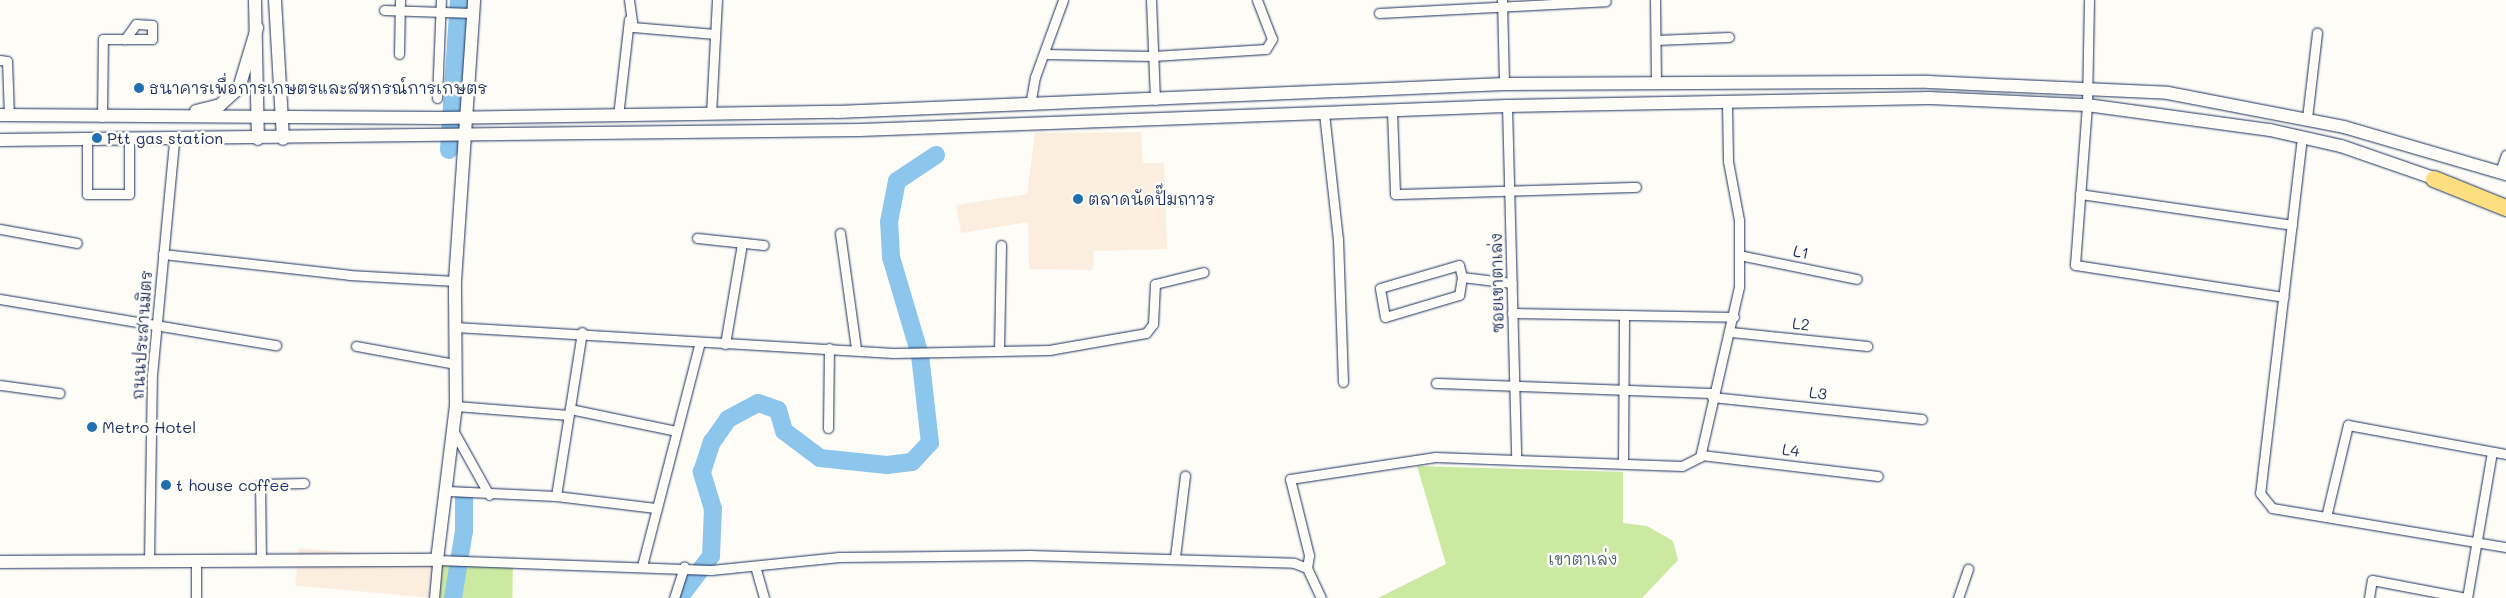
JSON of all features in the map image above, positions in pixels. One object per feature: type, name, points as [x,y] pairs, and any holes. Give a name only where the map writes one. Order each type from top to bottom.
[{"type":"highway","points":[[2434,179],[2506,208]]},
{"type":"main road","points":[[255,0],[257,28],[256,116],[258,139]]},
{"type":"main road","points":[[275,0],[283,139]]},
{"type":"main road","points":[[0,562],[437,560],[454,492],[456,406],[455,281],[462,117],[470,13],[474,0]]},
{"type":"main road","points":[[126,118],[205,110],[228,100],[244,76],[257,28]]},
{"type":"main road","points":[[4,115],[126,118],[618,116],[1030,105],[1504,84],[1929,82],[2088,87],[2168,93],[2308,118],[2503,173]]},
{"type":"main road","points":[[281,86],[294,110],[322,118]]},
{"type":"main road","points":[[0,140],[283,139],[860,130],[1507,106],[1930,98],[2087,106],[2302,137],[2506,202]]},
{"type":"street","points":[[399,54],[400,0]]},
{"type":"street","points":[[437,98],[440,0]]},
{"type":"street","points":[[618,116],[629,20],[629,0]]},
{"type":"street","points":[[712,114],[717,0]]},
{"type":"street","points":[[1030,105],[1044,54],[1063,0]]},
{"type":"street","points":[[1151,0],[1155,100]]},
{"type":"street","points":[[1044,54],[1153,56],[1266,49],[1272,39],[1257,0]]},
{"type":"street","points":[[1655,0],[1656,83]]},
{"type":"street","points":[[2089,0],[2087,106],[2075,265],[2284,297]]},
{"type":"street","points":[[1379,13],[1502,2],[1606,1]]},
{"type":"street","points":[[1502,2],[1504,84]]},
{"type":"street","points":[[384,10],[470,13]]},
{"type":"street","points":[[629,20],[633,27],[715,34]]},
{"type":"street","points":[[2308,118],[2317,32]]},
{"type":"street","points":[[1656,40],[1729,37]]},
{"type":"street","points":[[102,117],[103,38],[125,39]]},
{"type":"street","points":[[0,60],[7,61],[4,115]]},
{"type":"street","points":[[1320,598],[1306,568],[1309,555],[1290,479],[1417,458],[1516,459],[1682,466],[1696,462],[1701,455],[1712,395],[1734,318],[1739,220],[1728,161],[1727,101]]},
{"type":"street","name":"ซอยเขาตาเล่ง","points":[[1507,106],[1516,459]]},
{"type":"street","points":[[1392,111],[1395,194],[1636,187]]},
{"type":"street","points":[[1324,113],[1338,239],[1343,382]]},
{"type":"street","points":[[2302,137],[2260,493],[2272,508],[2506,547]]},
{"type":"street","points":[[88,141],[87,194],[129,194],[129,140]]},
{"type":"street","name":"ถนนประสานมิตร","points":[[149,562],[156,326],[174,140]]},
{"type":"street","points":[[2503,173],[2506,155]]},
{"type":"street","points":[[2080,194],[2292,225]]},
{"type":"street","points":[[0,229],[78,243]]},
{"type":"street","points":[[840,233],[856,349]]},
{"type":"street","points":[[697,238],[764,246]]},
{"type":"street","points":[[725,344],[742,243]]},
{"type":"street","points":[[999,352],[1001,245]]},
{"type":"street","points":[[163,254],[331,273],[455,281]]},
{"type":"street","name":"L1","points":[[1738,255],[1857,279]]},
{"type":"street","points":[[1460,265],[1462,278],[1460,295],[1384,317],[1380,288],[1460,265]]},
{"type":"street","points":[[455,327],[582,332],[725,344],[856,349],[893,353],[1049,350],[1137,336],[1153,324],[1155,284],[1204,272]]},
{"type":"street","points":[[1462,278],[1512,284]]},
{"type":"street","points":[[0,299],[276,345]]},
{"type":"street","points":[[1512,313],[1734,318]]},
{"type":"street","points":[[1623,463],[1624,315]]},
{"type":"street","points":[[556,496],[582,332]]},
{"type":"street","name":"L2","points":[[1731,332],[1867,346]]},
{"type":"street","points":[[642,566],[655,508],[700,342]]},
{"type":"street","points":[[356,346],[455,364]]},
{"type":"street","points":[[828,348],[828,428]]},
{"type":"street","name":"L3","points":[[1436,383],[1712,395],[1922,419]]},
{"type":"street","points":[[0,385],[59,394]]},
{"type":"street","points":[[456,406],[569,412],[676,431]]},
{"type":"street","points":[[2326,516],[2348,425],[2506,454]]},
{"type":"street","points":[[454,432],[485,495]]},
{"type":"street","points":[[2369,598],[2372,580],[2466,598],[2474,541],[2492,452]]},
{"type":"street","name":"L4","points":[[1701,455],[1878,476]]},
{"type":"street","points":[[1175,557],[1185,476]]},
{"type":"street","points":[[262,561],[260,484],[304,483]]},
{"type":"street","points":[[454,492],[485,495],[556,496],[655,508]]},
{"type":"street","points":[[434,598],[437,560],[711,570],[872,556],[1175,557],[1281,561],[1306,568]]},
{"type":"street","points":[[196,562],[196,598]]},
{"type":"street","points":[[755,566],[764,598]]},
{"type":"street","points":[[674,597],[686,568]]},
{"type":"street","points":[[1958,598],[1968,569]]},
{"type":"shaded area","name":"ตลาดนัดปั๊มถาวร","points":[[1141,132],[1143,163],[1164,163],[1167,249],[1094,251],[1093,270],[1029,269],[1028,222],[961,233],[956,205],[1027,194],[1035,133]]},
{"type":"shaded area","points":[[299,548],[437,560],[434,598],[295,586]]},
{"type":"green space","name":"เขาตาเล่ง","points":[[1417,466],[1623,472],[1623,523],[1647,526],[1673,541],[1678,560],[1642,598],[1378,598],[1446,564]]},
{"type":"green space","points":[[437,560],[513,561],[512,598],[436,598]]},
{"type":"waterway","points":[[449,150],[459,0]]},
{"type":"waterway","points":[[679,598],[711,556],[713,509],[702,472],[712,442],[728,419],[758,403],[778,410],[784,431],[820,458],[887,465],[912,462],[930,443],[920,355],[891,257],[889,222],[897,181],[936,155]]},
{"type":"waterway","points":[[453,598],[464,531],[464,496]]},
{"type":"place","name":"ธนาคารเพื่อการเกษตรและสหกรณ์การเกษตร","points":[[139,88]]},
{"type":"place","name":"Ptt gas station","points":[[97,138]]},
{"type":"place","name":"ตลาดนัดปั๊มถาวร","points":[[1078,199]]},
{"type":"place","name":"Metro Hotel","points":[[92,427]]},
{"type":"place","name":"t house coffee","points":[[166,485]]}]
